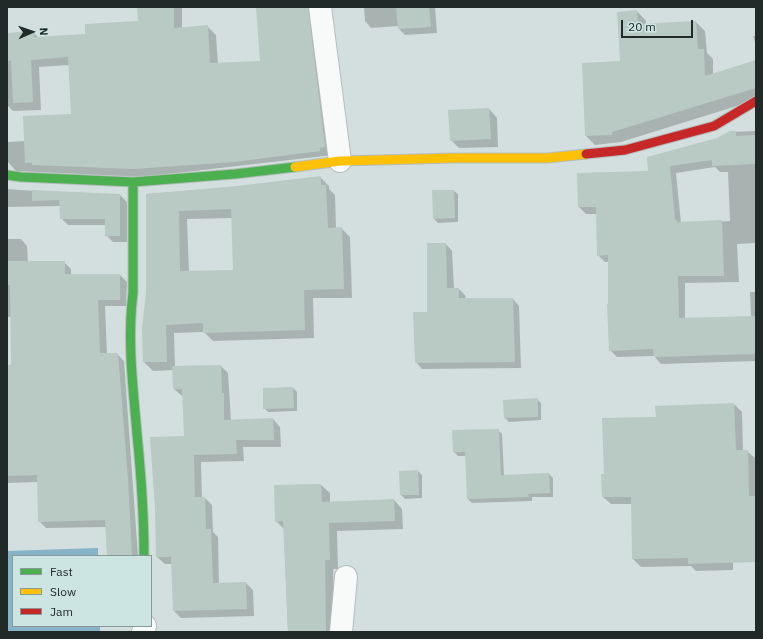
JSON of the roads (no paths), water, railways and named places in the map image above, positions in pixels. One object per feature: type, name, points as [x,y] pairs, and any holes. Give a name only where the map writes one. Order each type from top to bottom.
[{"type":"street","points":[[320,7],[340,161]]},
{"type":"street","points":[[7,175],[21,177],[133,182],[235,174],[340,161],[455,158],[548,158],[625,150],[714,126],[756,101]]},
{"type":"street","points":[[133,182],[134,293],[131,307],[130,348],[141,473],[144,555]]},
{"type":"street","points":[[341,632],[346,577]]},
{"type":"water","points":[[98,548],[98,555],[12,555],[12,627],[100,627],[100,632],[7,632],[7,551]]}]
